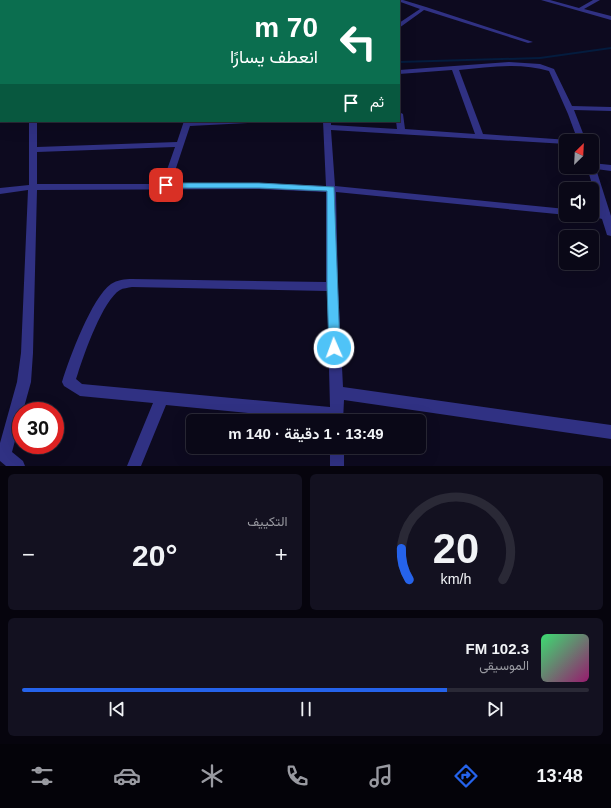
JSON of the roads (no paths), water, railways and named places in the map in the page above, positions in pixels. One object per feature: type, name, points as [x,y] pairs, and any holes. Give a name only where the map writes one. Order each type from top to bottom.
[{"type":"street","points":[[544,0],[611,18]]},
{"type":"street","points":[[580,10],[597,0]]},
{"type":"street","points":[[400,1],[530,42]]},
{"type":"street","points":[[400,25],[424,8]]},
{"type":"street","points":[[400,72],[509,64],[540,66],[552,70],[570,108],[579,134]]},
{"type":"street","points":[[455,68],[480,137]]},
{"type":"street","points":[[570,108],[611,109]]},
{"type":"street","points":[[18,466],[2,453],[25,374],[29,318],[34,150],[33,122]]},
{"type":"street","points":[[166,185],[187,122]]},
{"type":"street","points":[[400,122],[401,132]]},
{"type":"street","points":[[336,414],[331,189],[328,124],[401,132],[559,142]]},
{"type":"street","points":[[34,150],[180,144]]},
{"type":"street","points":[[599,167],[611,168]]},
{"type":"street","points":[[594,174],[605,216],[611,232]]},
{"type":"street","points":[[0,191],[33,187],[166,185],[259,186],[331,189],[559,211]]},
{"type":"street","points":[[599,215],[605,216]]},
{"type":"street","points":[[309,414],[80,390],[69,382],[72,369],[99,310],[113,289],[122,284],[332,287]]},
{"type":"street","points":[[336,393],[611,432]]},
{"type":"street","points":[[134,466],[162,398]]},
{"type":"street","points":[[337,454],[337,466]]},
{"type":"waterway","points":[[400,62],[540,58],[611,48]]}]
